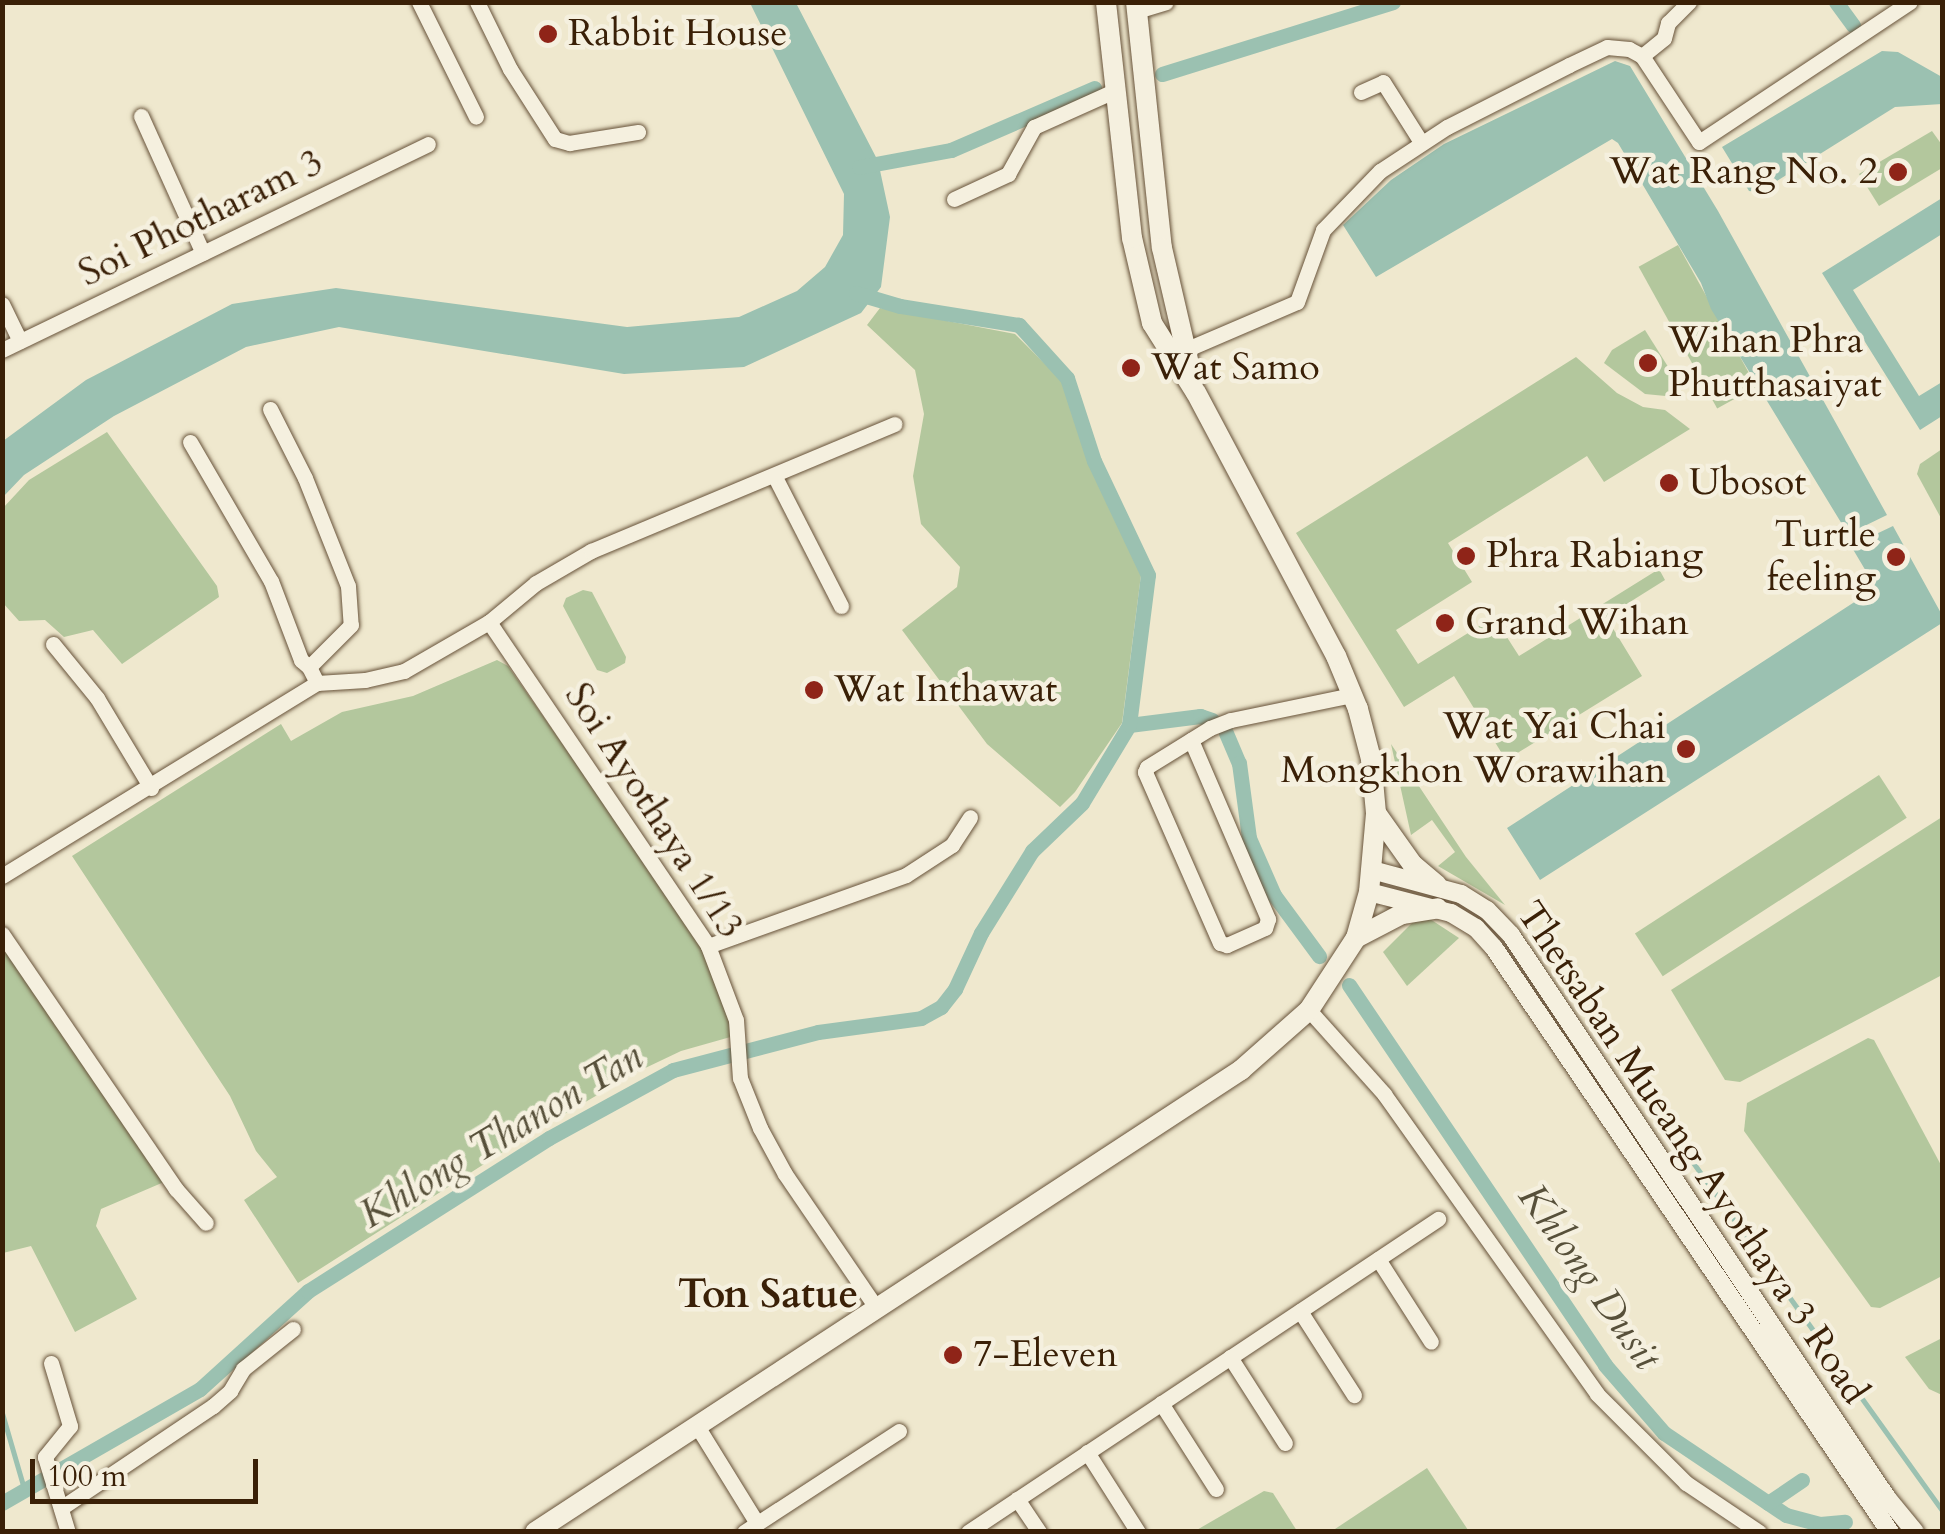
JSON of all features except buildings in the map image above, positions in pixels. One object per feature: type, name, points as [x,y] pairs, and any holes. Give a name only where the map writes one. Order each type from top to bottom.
[{"type":"main road","points":[[1106,2],[1138,274],[1152,323],[1178,353]]},
{"type":"main road","points":[[535,1532],[1216,1087],[1309,1010],[1356,938],[1371,881],[1376,812],[1370,759],[1352,695],[1178,353],[1162,248],[1136,7]]},
{"type":"main road","points":[[1376,812],[1413,865],[1438,885]]},
{"type":"main road","points":[[1356,938],[1402,914],[1438,908]]},
{"type":"street","points":[[419,2],[476,117]]},
{"type":"street","points":[[477,2],[510,69],[556,139],[569,142],[638,132]]},
{"type":"street","points":[[1136,7],[1166,2]]},
{"type":"street","points":[[1642,56],[1664,38],[1668,23],[1688,2]]},
{"type":"street","points":[[1178,353],[1297,302],[1308,261],[1323,230],[1380,171],[1421,142],[1608,47],[1630,48],[1642,56],[1699,142],[1910,2]]},
{"type":"street","points":[[1361,92],[1383,82],[1421,142]]},
{"type":"street","points":[[954,200],[1008,174],[1034,127],[1114,91]]},
{"type":"street","points":[[141,116],[204,252]]},
{"type":"street","name":"Soi Photharam 3","points":[[2,350],[428,144]]},
{"type":"street","points":[[2,304],[20,342]]},
{"type":"street","points":[[270,408],[305,478],[348,586],[351,625],[310,666]]},
{"type":"street","points":[[2,876],[152,788],[318,683],[366,680],[404,671],[489,622],[536,583],[591,551],[894,424]]},
{"type":"street","points":[[190,442],[270,581],[302,660],[310,666],[318,683]]},
{"type":"street","points":[[775,477],[841,606]]},
{"type":"street","name":"Soi Ayothaya 1/13","points":[[489,622],[708,946],[738,1038],[740,1070],[750,1105],[785,1174],[877,1309]]},
{"type":"street","points":[[53,644],[96,698],[152,788]]},
{"type":"street","points":[[1191,740],[1268,919],[1265,928],[1226,945],[1220,942],[1145,772],[1150,763],[1191,740],[1231,720],[1352,695]]},
{"type":"street","points":[[708,946],[915,871],[952,845],[970,818]]},
{"type":"street","name":"Thetsaban Mueang Ayothaya 3 Road","points":[[1371,881],[1438,885],[1487,910],[1512,935],[1887,1498],[1915,1532]]},
{"type":"street","name":"Thetsaban Mueang Ayothaya 3 Road","points":[[1371,881],[1476,928],[1494,948],[1890,1532]]},
{"type":"street","points":[[2,934],[176,1189],[206,1224]]},
{"type":"street","points":[[1309,1010],[1384,1094],[1597,1394],[1673,1472],[1758,1532]]},
{"type":"street","points":[[968,1532],[1438,1219]]},
{"type":"street","points":[[1378,1259],[1430,1342]]},
{"type":"street","points":[[1300,1311],[1354,1396]]},
{"type":"street","points":[[60,1501],[213,1406],[230,1391],[243,1369],[292,1329]]},
{"type":"street","points":[[1230,1357],[1285,1443]]},
{"type":"street","points":[[51,1362],[70,1426],[45,1456],[68,1532]]},
{"type":"street","points":[[1161,1404],[1216,1489]]},
{"type":"street","points":[[696,1426],[750,1527],[899,1431]]},
{"type":"street","points":[[1088,1452],[1138,1532]]},
{"type":"street","points":[[1018,1498],[1039,1532]]},
{"type":"shaded area","points":[[750,3],[796,3],[878,161],[890,217],[881,287],[861,313],[744,367],[624,374],[339,327],[246,347],[114,416],[24,475],[3,497],[3,441],[86,380],[232,304],[336,288],[627,327],[739,317],[797,291],[825,267],[843,235],[844,194]]},
{"type":"shaded area","points":[[1882,51],[1898,52],[1942,77],[1942,104],[1895,107],[1759,192],[1749,191],[1722,147]]},
{"type":"shaded area","points":[[1615,61],[1630,66],[1718,211],[1887,515],[1848,534],[1711,309],[1701,283],[1618,143],[1612,139],[1376,277],[1343,225],[1391,180],[1444,144]]},
{"type":"shaded area","points":[[1932,131],[1942,145],[1942,168],[1879,206],[1859,174]]},
{"type":"shaded area","points":[[1942,198],[1942,234],[1853,290],[1919,396],[1942,382],[1942,416],[1920,430],[1822,273]]},
{"type":"shaded area","points":[[1678,245],[1757,387],[1717,409],[1639,267]]},
{"type":"shaded area","points":[[880,308],[1015,334],[1062,381],[1089,461],[1141,575],[1122,723],[1075,792],[1060,807],[987,744],[902,630],[957,587],[960,567],[921,524],[913,476],[924,414],[915,370],[867,325]]},
{"type":"shaded area","points":[[1645,330],[1677,381],[1676,397],[1645,394],[1604,363],[1612,350]]},
{"type":"shaded area","points":[[1576,357],[1617,393],[1643,407],[1665,410],[1690,429],[1604,482],[1587,456],[1448,543],[1472,582],[1396,630],[1418,664],[1494,617],[1519,656],[1659,569],[1665,580],[1606,617],[1642,676],[1506,760],[1454,676],[1404,707],[1296,533]]},
{"type":"shaded area","points":[[107,432],[217,586],[219,597],[122,664],[93,630],[64,637],[45,620],[19,621],[3,603],[3,508],[29,480]]},
{"type":"shaded area","points":[[1942,449],[1942,520],[1917,474],[1920,464]]},
{"type":"shaded area","points":[[1893,526],[1942,615],[1942,623],[1540,880],[1507,828],[1876,588],[1851,546]]},
{"type":"shaded area","points":[[583,590],[592,592],[626,657],[625,663],[607,673],[597,670],[563,606],[566,598]]},
{"type":"shaded area","points":[[497,660],[508,666],[704,947],[734,1036],[681,1051],[639,1071],[542,1127],[298,1283],[244,1200],[277,1177],[256,1151],[230,1096],[72,856],[281,724],[291,741],[342,712],[413,696]]},
{"type":"shaded area","points":[[1391,744],[1466,857],[1505,905],[1438,866],[1455,852],[1432,820],[1411,835]]},
{"type":"shaded area","points":[[1879,775],[1907,818],[1663,976],[1635,933]]},
{"type":"shaded area","points":[[1942,817],[1942,975],[1740,1082],[1725,1080],[1671,990]]},
{"type":"shaded area","points":[[1430,919],[1459,938],[1407,986],[1383,952],[1414,921]]},
{"type":"shaded area","points":[[3,942],[164,1182],[101,1209],[96,1226],[137,1299],[75,1332],[31,1246],[3,1253]]},
{"type":"shaded area","points":[[1868,1038],[1874,1040],[1942,1167],[1942,1276],[1880,1308],[1871,1307],[1744,1131],[1747,1103]]},
{"type":"shaded area","points":[[1942,1338],[1942,1395],[1929,1389],[1905,1357]]},
{"type":"shaded area","points":[[1427,1468],[1468,1530],[1332,1531]]},
{"type":"shaded area","points":[[1264,1491],[1273,1493],[1297,1531],[1195,1531]]},
{"type":"waterway","points":[[1162,74],[1393,2]]},
{"type":"waterway","points":[[1836,2],[1853,25]]},
{"type":"waterway","points":[[859,167],[951,150],[1094,88]]},
{"type":"waterway","name":"Khlong Thanon Tan","points":[[2,1503],[200,1389],[308,1291],[549,1138],[673,1070],[818,1032],[921,1018],[941,1007],[955,989],[981,933],[1032,851],[1082,803],[1129,725],[1148,575],[1094,461],[1067,378],[1019,325],[900,306],[856,293]]},
{"type":"waterway","name":"Khlong Dusit","points":[[1129,725],[1200,716],[1212,720]]},
{"type":"waterway","name":"Khlong Dusit","points":[[1226,733],[1239,763],[1249,838],[1274,895],[1319,956]]},
{"type":"waterway","name":"Khlong Dusit","points":[[1349,985],[1605,1365],[1664,1433],[1786,1515],[1820,1524],[1845,1522]]},
{"type":"waterway","points":[[1679,1143],[1942,1510]]},
{"type":"waterway","points":[[2,1413],[25,1492]]},
{"type":"waterway","points":[[1768,1503],[1802,1480]]},
{"type":"place","name":"Rabbit House","points":[[548,34]]},
{"type":"place","name":"Wat Rang No. 2","points":[[1898,172]]},
{"type":"place","name":"Wihan Phra Phutthasaiyat","points":[[1648,363]]},
{"type":"place","name":"Wat Samo","points":[[1131,368]]},
{"type":"place","name":"Ubosot","points":[[1669,483]]},
{"type":"place","name":"Phra Rabiang","points":[[1466,556]]},
{"type":"place","name":"Turtle feeling","points":[[1896,557]]},
{"type":"place","name":"Grand Wihan","points":[[1445,623]]},
{"type":"place","name":"Wat Inthawat","points":[[814,690]]},
{"type":"place","name":"Wat Yai Chai Mongkhon Worawihan","points":[[1686,749]]},
{"type":"place","name":"7-Eleven","points":[[953,1355]]},
{"type":"district","name":"Ton Satue","points":[[768,1295]]}]
